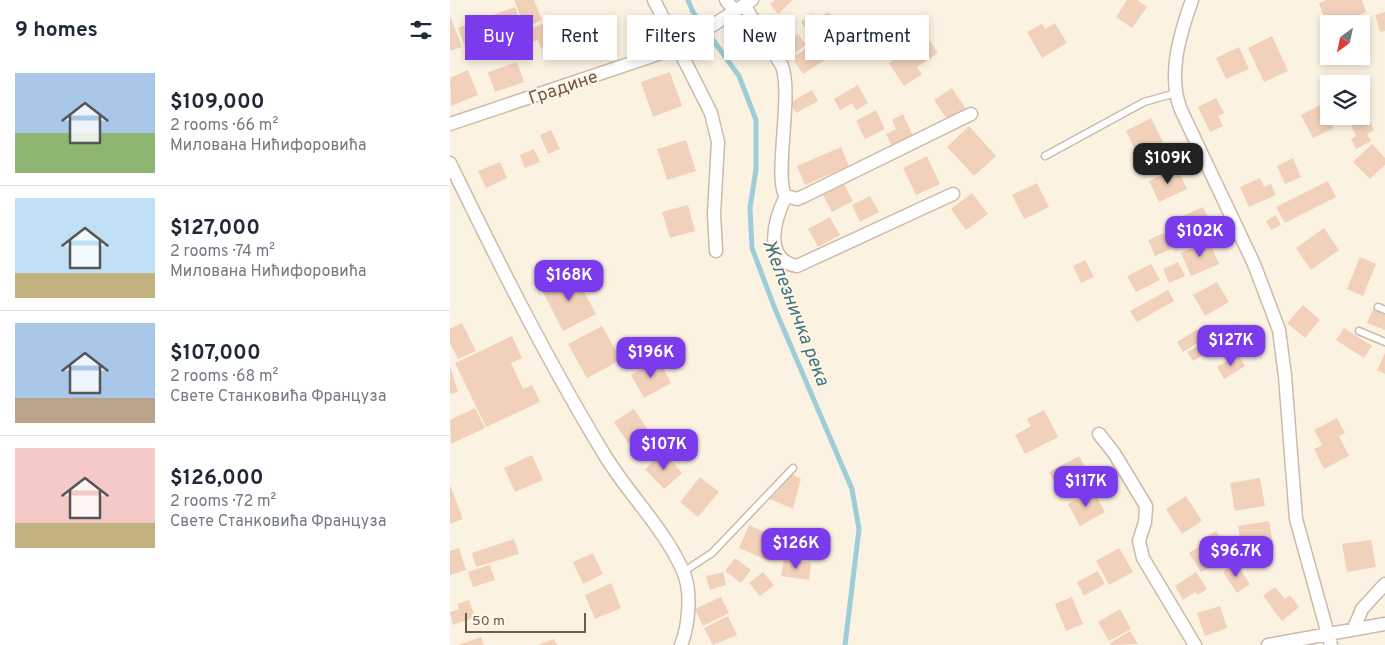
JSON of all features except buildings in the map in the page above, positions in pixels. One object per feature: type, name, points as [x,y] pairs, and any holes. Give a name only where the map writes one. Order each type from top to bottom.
[{"type":"street","points":[[654,0],[662,15]]},
{"type":"street","points":[[726,0],[744,6],[782,66],[786,76],[787,94],[783,133],[782,192],[786,196],[796,199],[804,196],[971,114]]},
{"type":"street","points":[[1192,0],[1174,72],[1176,93],[1181,110],[1254,264],[1279,330],[1285,376],[1296,519],[1331,645]]},
{"type":"street","name":"Градине","points":[[714,25],[744,6]]},
{"type":"street","name":"Градине","points":[[450,124],[640,60]]},
{"type":"street","points":[[685,60],[711,113],[718,142],[714,214],[716,251]]},
{"type":"street","points":[[450,163],[490,245],[569,395],[606,457],[669,547],[683,572],[688,592],[682,645]]},
{"type":"street","points":[[786,196],[774,224],[777,254],[782,261],[797,266],[953,194]]},
{"type":"street","points":[[1099,434],[1114,453],[1146,506],[1145,522],[1139,541],[1143,558],[1195,645]]},
{"type":"street","points":[[1354,628],[1362,608],[1385,584]]},
{"type":"street","points":[[1268,645],[1327,632],[1385,624]]},
{"type":"lane","points":[[1045,156],[1144,102],[1176,93]]},
{"type":"lane","points":[[1378,307],[1385,310]]},
{"type":"lane","points":[[1359,331],[1385,342]]},
{"type":"lane","points":[[683,572],[712,553],[793,468]]},
{"type":"waterway","name":"Железничка река","points":[[688,0],[693,12],[739,76],[756,120],[756,169],[750,208],[752,248],[775,309],[852,489],[859,529],[845,645]]}]
